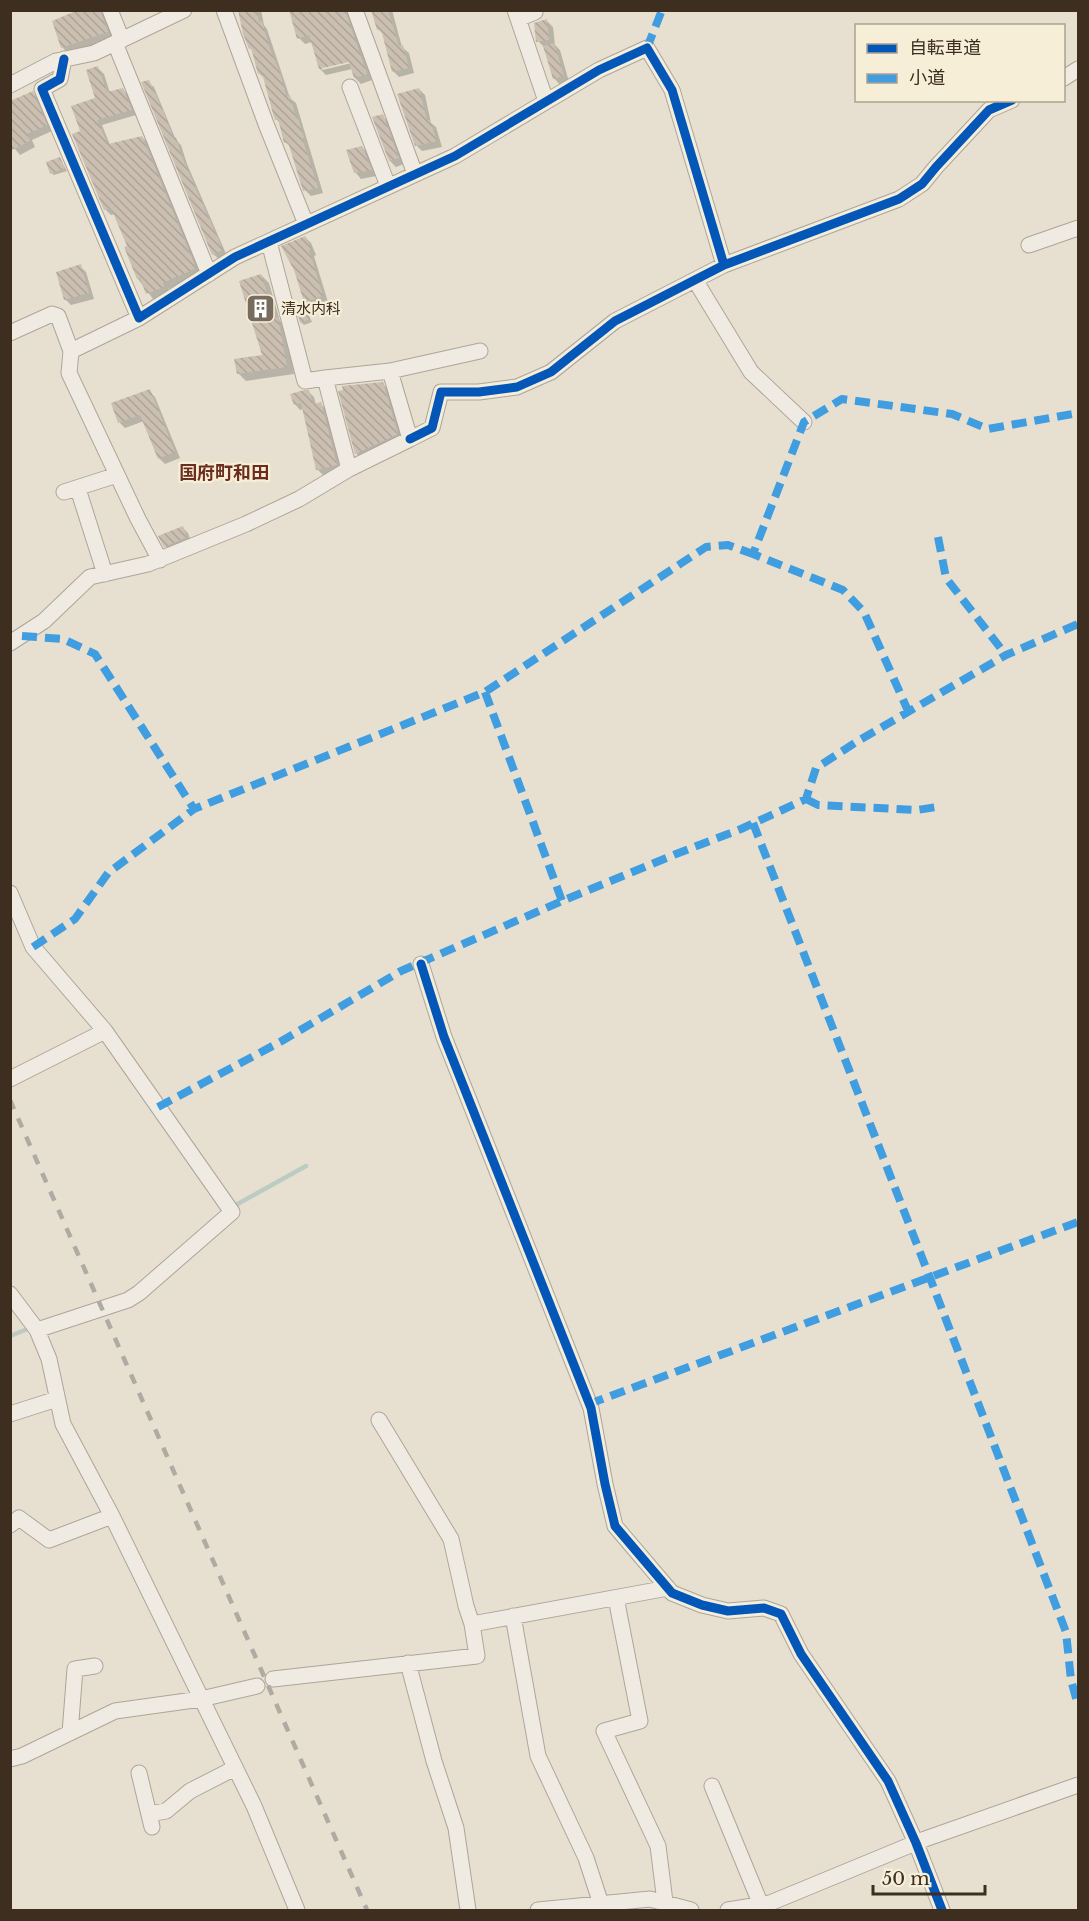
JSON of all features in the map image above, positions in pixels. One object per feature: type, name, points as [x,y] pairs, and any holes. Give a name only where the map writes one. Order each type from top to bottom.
[{"type":"street","points":[[110,10],[119,41],[209,274]]},
{"type":"street","points":[[10,85],[56,61],[94,52],[184,10]]},
{"type":"street","points":[[224,10],[306,224]]},
{"type":"street","points":[[355,10],[414,174]]},
{"type":"street","points":[[535,12],[517,15],[546,101]]},
{"type":"street","points":[[71,351],[139,318],[235,257],[455,156],[600,70],[647,48],[672,90],[724,265]]},
{"type":"street","points":[[64,59],[60,79],[42,89],[139,318]]},
{"type":"street","points":[[1065,77],[1078,69]]},
{"type":"street","points":[[350,87],[388,186]]},
{"type":"street","points":[[10,643],[44,621],[90,577],[160,560],[246,524],[299,499],[349,469],[432,428],[441,392],[479,392],[517,387],[551,372],[615,321],[724,265],[899,199],[922,184],[989,110],[1007,102]]},
{"type":"street","points":[[1029,245],[1078,228]]},
{"type":"street","points":[[269,242],[305,381],[390,371],[480,351]]},
{"type":"street","points":[[695,280],[751,372],[804,422]]},
{"type":"street","points":[[10,333],[52,314],[58,316],[71,351],[69,373],[160,560]]},
{"type":"street","points":[[390,371],[410,439]]},
{"type":"street","points":[[325,378],[349,469]]},
{"type":"street","points":[[105,574],[71,490],[117,475]]},
{"type":"street","points":[[10,893],[33,946],[105,1031],[232,1212],[139,1293],[128,1299],[36,1327]]},
{"type":"street","points":[[421,964],[444,1037],[591,1408],[615,1526],[672,1593],[702,1605],[728,1611],[764,1608],[781,1614],[801,1654],[888,1781],[916,1843],[942,1911]]},
{"type":"street","points":[[10,1078],[105,1031]]},
{"type":"street","points":[[10,1294],[36,1327],[49,1359],[63,1424],[112,1516],[254,1806],[297,1911]]},
{"type":"street","points":[[10,1414],[57,1400]]},
{"type":"street","points":[[273,1679],[477,1656],[472,1624],[451,1539],[379,1420]]},
{"type":"street","points":[[10,1525],[19,1518],[49,1540],[112,1516]]},
{"type":"street","points":[[472,1624],[668,1588]]},
{"type":"street","points":[[616,1598],[639,1721],[604,1731],[658,1846],[665,1906]]},
{"type":"street","points":[[513,1616],[538,1756],[586,1858],[601,1904]]},
{"type":"street","points":[[408,1663],[434,1761],[456,1828],[468,1911]]},
{"type":"street","points":[[70,1733],[75,1669],[95,1666]]},
{"type":"street","points":[[10,1759],[22,1756],[115,1711],[201,1699],[257,1686]]},
{"type":"street","points":[[139,1773],[151,1820],[190,1791],[235,1768]]},
{"type":"street","points":[[728,1911],[761,1907],[916,1843],[1078,1785]]},
{"type":"street","points":[[712,1786],[761,1907]]},
{"type":"street","points":[[538,1911],[650,1899],[665,1906],[691,1911]]},
{"type":"building","points":[[78,10],[100,10],[108,32],[61,48],[52,21]]},
{"type":"building","points":[[238,10],[257,10],[259,22],[262,21],[286,96],[290,95],[296,119],[298,118],[318,188],[303,191],[288,142],[284,143],[278,119],[275,120],[262,73],[258,74],[251,48],[249,49],[243,34]]},
{"type":"building","points":[[289,10],[345,10],[367,74],[354,78],[349,62],[319,69],[309,35],[297,39]]},
{"type":"building","points":[[371,10],[388,10],[399,46],[403,45],[409,68],[392,72],[381,29],[377,30]]},
{"type":"building","points":[[547,19],[549,40],[536,42],[534,23]]},
{"type":"building","points":[[554,43],[564,76],[553,79],[543,46]]},
{"type":"building","points":[[98,66],[107,92],[123,88],[132,110],[97,120],[108,144],[142,136],[196,268],[163,283],[164,287],[146,294],[140,278],[137,279],[124,247],[127,246],[111,208],[104,210],[72,134],[80,131],[71,106],[95,98],[86,70]]},
{"type":"building","points":[[149,80],[173,138],[176,137],[182,157],[223,250],[212,255],[141,82]]},
{"type":"building","points":[[419,88],[427,120],[430,120],[437,141],[415,146],[397,94]]},
{"type":"building","points":[[33,91],[47,125],[27,134],[30,141],[10,151],[10,101]]},
{"type":"building","points":[[383,114],[399,158],[389,161],[372,117]]},
{"type":"building","points":[[362,146],[372,170],[354,173],[346,150]]},
{"type":"building","points":[[60,157],[65,168],[50,174],[46,162]]},
{"type":"building","points":[[305,236],[312,249],[309,250],[323,296],[304,302],[294,270],[281,246]]},
{"type":"building","points":[[81,264],[89,293],[64,300],[56,272]]},
{"type":"building","points":[[261,274],[275,318],[278,317],[287,367],[237,374],[234,359],[262,355],[239,281]]},
{"type":"building","points":[[306,306],[310,319],[300,323],[297,310]]},
{"type":"building","points":[[383,382],[398,434],[355,454],[338,391],[343,390],[342,386]]},
{"type":"building","points":[[150,389],[175,452],[158,459],[140,415],[118,423],[111,403]]},
{"type":"building","points":[[309,390],[313,404],[321,402],[337,465],[316,470],[301,403],[294,405],[290,394]]},
{"type":"building","points":[[183,526],[187,537],[164,547],[158,536]]},
{"type":"waterway","points":[[234,1206],[306,1166]]},
{"type":"waterway","points":[[10,1336],[30,1328]]},
{"type":"railway","points":[[10,1100],[367,1910]]},
{"type":"marked path","points":[[647,48],[662,10]]},
{"type":"marked path","points":[[909,713],[864,612],[843,590],[753,554],[804,422],[842,399],[952,414],[988,429],[1078,413]]},
{"type":"marked path","points":[[938,537],[946,578],[1006,655]]},
{"type":"marked path","points":[[33,947],[75,919],[108,873],[194,809],[485,692],[706,547],[728,545],[753,554]]},
{"type":"marked path","points":[[158,1107],[280,1042],[401,971],[562,901],[741,829],[806,799],[816,768],[1006,655],[1078,624]]},
{"type":"marked path","points":[[22,636],[63,639],[95,654],[194,809]]},
{"type":"marked path","points":[[485,692],[562,901]]},
{"type":"marked path","points":[[806,799],[818,805],[917,810],[937,807]]},
{"type":"marked path","points":[[753,823],[1066,1632],[1071,1680],[1078,1705]]},
{"type":"marked path","points":[[589,1404],[1078,1222]]},
{"type":"cycle path","points":[[64,59],[60,79],[42,89],[139,318],[235,257],[455,156],[599,70],[647,48],[672,90],[724,265]]},
{"type":"cycle path","points":[[410,439],[432,428],[441,392],[479,392],[517,387],[551,372],[615,321],[724,265],[899,199],[922,184],[989,110],[1007,102]]},
{"type":"cycle path","points":[[421,964],[444,1037],[591,1408],[615,1526],[672,1593],[702,1605],[728,1611],[764,1608],[781,1614],[801,1654],[888,1781],[916,1843],[942,1910]]},
{"type":"place","name":"清水内科","points":[[260,308]]},
{"type":"district","name":"国府町和田","points":[[224,473]]}]
